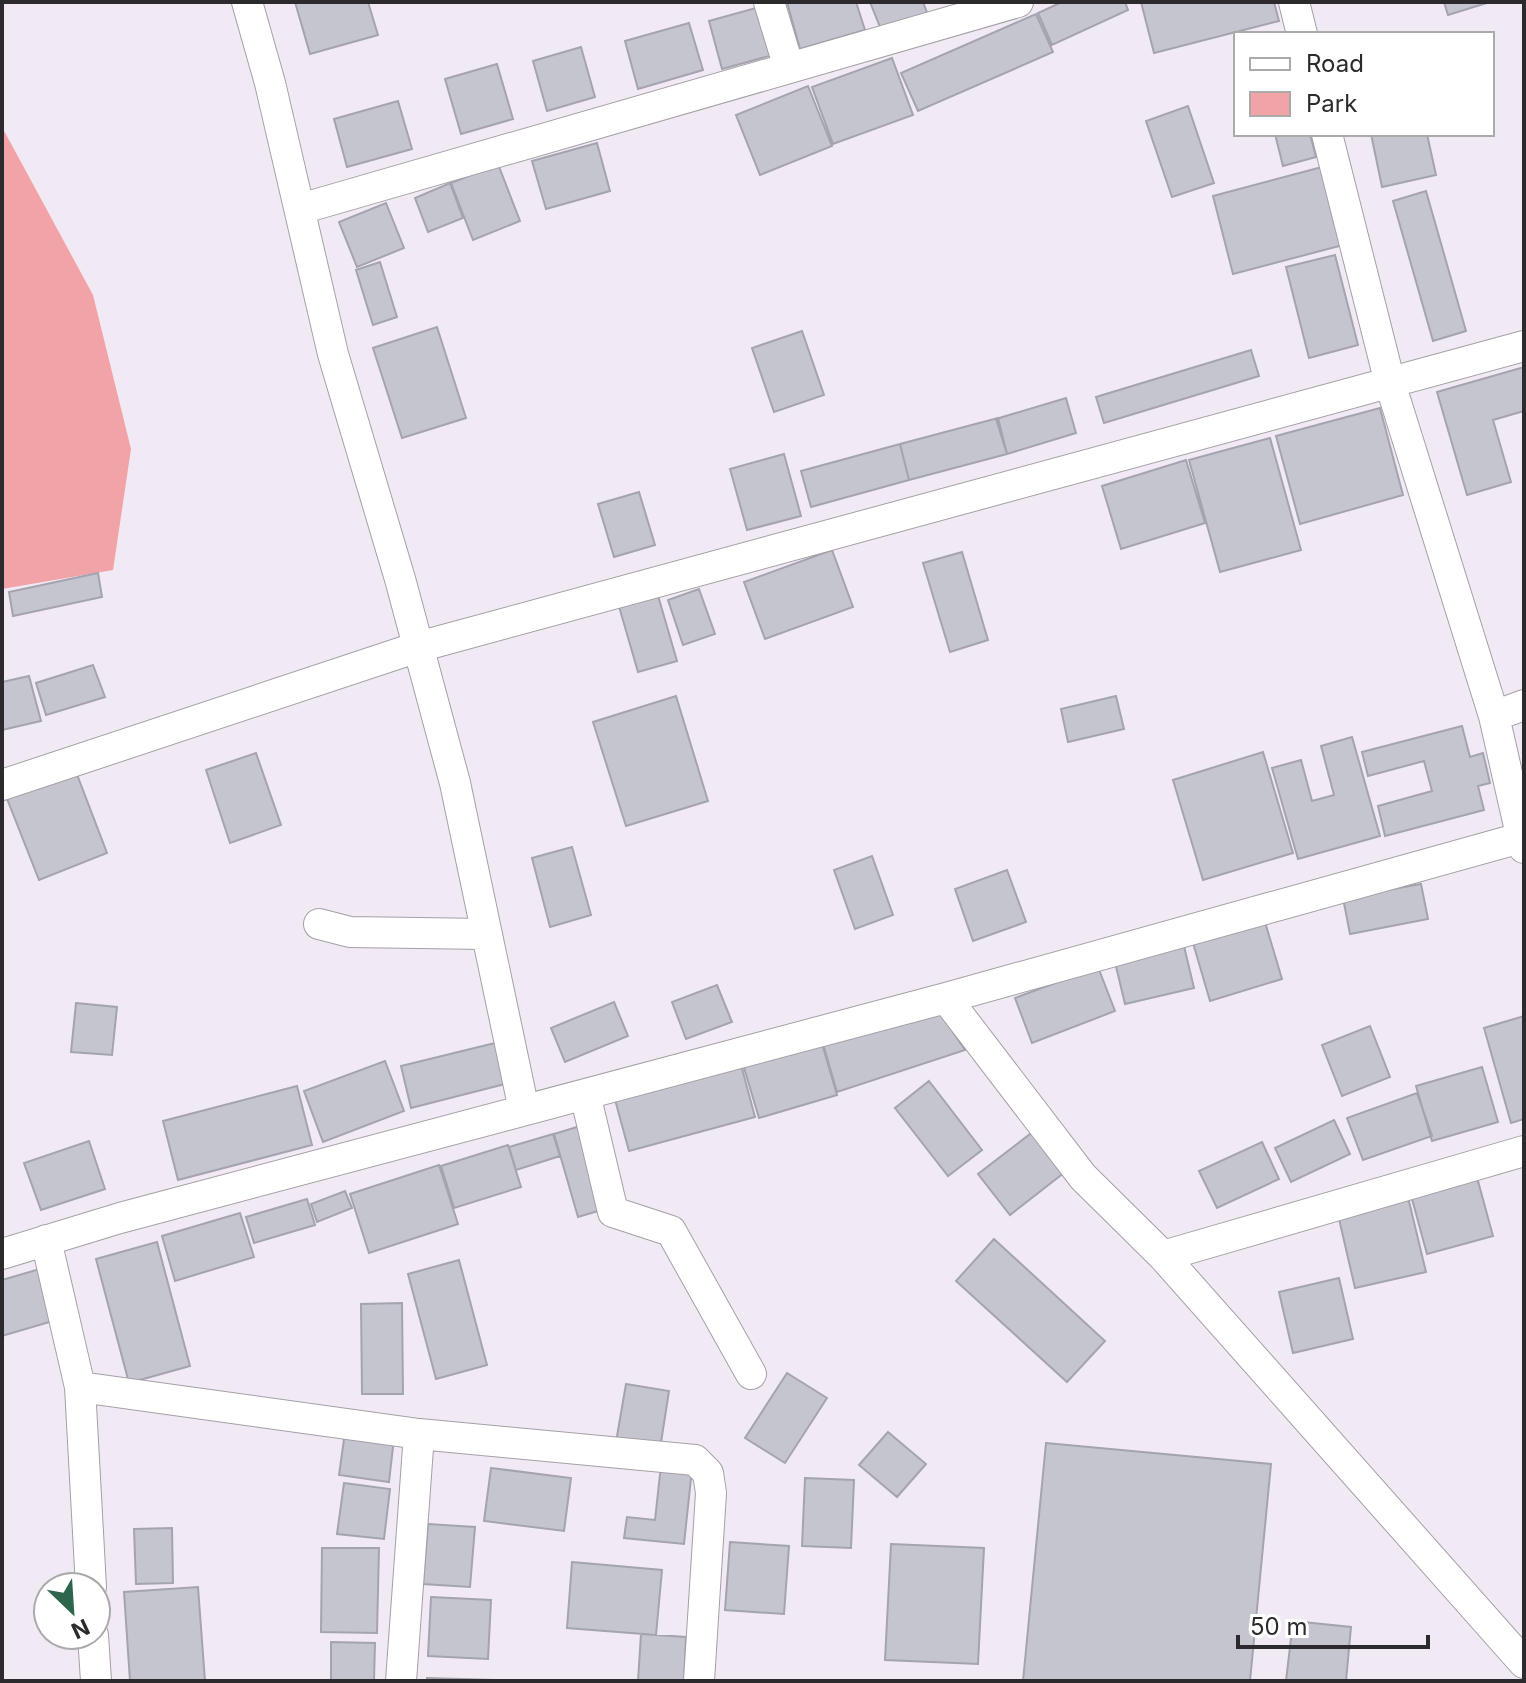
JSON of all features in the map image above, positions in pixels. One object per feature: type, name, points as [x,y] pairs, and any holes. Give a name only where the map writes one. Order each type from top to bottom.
[{"type":"street","points":[[247,2],[270,83],[333,354],[455,783],[524,1110]]},
{"type":"street","points":[[769,2],[789,68]]},
{"type":"street","points":[[300,209],[1018,2]]},
{"type":"street","points":[[1294,2],[1302,32]]},
{"type":"street","points":[[2,1254],[120,1218],[1523,841],[1494,716],[1390,383],[1328,136]]},
{"type":"street","points":[[2,785],[418,647],[1524,346]]},
{"type":"street","points":[[1494,716],[1524,705]]},
{"type":"street","points":[[319,924],[350,932],[486,934]]},
{"type":"street","points":[[946,998],[1083,1177],[1163,1256],[1524,1663]]},
{"type":"street","points":[[585,1094],[613,1212],[671,1231],[751,1374]]},
{"type":"street","points":[[1163,1256],[1524,1151]]},
{"type":"street","points":[[46,1240],[80,1387],[90,1571]]},
{"type":"street","points":[[80,1387],[419,1434],[688,1458],[702,1465],[708,1473],[711,1493],[699,1681]]},
{"type":"street","points":[[401,1681],[419,1434]]},
{"type":"street","points":[[94,1651],[96,1681]]},
{"type":"green space","points":[[2,127],[93,295],[131,449],[113,570],[2,589]]},
{"type":"building","points":[[295,2],[368,2],[378,35],[310,54]]},
{"type":"building","points":[[787,2],[856,2],[865,30],[800,49]]},
{"type":"building","points":[[870,2],[923,2],[928,15],[882,32]]},
{"type":"building","points":[[1062,2],[1125,2],[1128,10],[1052,45],[1038,13]]},
{"type":"building","points":[[1141,2],[1274,2],[1279,21],[1154,53]]},
{"type":"building","points":[[1444,2],[1490,2],[1448,15]]},
{"type":"building","points":[[774,3],[787,51],[722,69],[709,21]]},
{"type":"building","points":[[1036,14],[1053,52],[918,111],[901,73]]},
{"type":"building","points":[[689,23],[703,70],[638,89],[625,41]]},
{"type":"building","points":[[581,47],[595,97],[547,111],[533,61]]},
{"type":"building","points":[[892,58],[913,115],[833,144],[812,87]]},
{"type":"building","points":[[497,64],[513,119],[461,134],[445,79]]},
{"type":"building","points":[[808,86],[832,146],[760,175],[736,115]]},
{"type":"building","points":[[398,101],[412,149],[347,167],[334,119]]},
{"type":"building","points":[[1188,106],[1214,183],[1172,197],[1146,121]]},
{"type":"building","points":[[1276,136],[1311,136],[1316,157],[1283,166]]},
{"type":"building","points":[[1371,136],[1427,136],[1436,175],[1382,187]]},
{"type":"building","points":[[597,143],[610,191],[546,209],[532,161]]},
{"type":"building","points":[[498,164],[520,221],[473,240],[451,183]]},
{"type":"building","points":[[1322,167],[1343,245],[1233,274],[1213,196]]},
{"type":"building","points":[[450,183],[463,218],[428,232],[415,198]]},
{"type":"building","points":[[1426,191],[1466,331],[1433,341],[1393,201]]},
{"type":"building","points":[[386,203],[404,248],[357,267],[339,222]]},
{"type":"building","points":[[1335,255],[1358,345],[1309,358],[1286,267]]},
{"type":"building","points":[[380,262],[397,317],[373,325],[356,270]]},
{"type":"building","points":[[437,327],[466,418],[402,438],[373,348]]},
{"type":"building","points":[[802,331],[824,395],[774,412],[752,348]]},
{"type":"building","points":[[1251,350],[1259,376],[1104,423],[1096,397]]},
{"type":"building","points":[[1524,367],[1524,411],[1493,420],[1511,482],[1467,495],[1437,392]]},
{"type":"building","points":[[1066,398],[1076,433],[1007,454],[996,419]]},
{"type":"building","points":[[1380,408],[1403,495],[1300,524],[1276,436]]},
{"type":"building","points":[[998,418],[1007,454],[909,480],[900,444]]},
{"type":"building","points":[[1270,438],[1301,550],[1220,572],[1189,460]]},
{"type":"building","points":[[900,444],[909,480],[811,507],[801,471]]},
{"type":"building","points":[[784,454],[801,516],[747,530],[730,469]]},
{"type":"building","points":[[1186,460],[1205,523],[1121,549],[1102,486]]},
{"type":"building","points":[[639,492],[655,545],[614,557],[598,504]]},
{"type":"building","points":[[832,550],[853,607],[765,639],[744,582]]},
{"type":"building","points":[[962,552],[988,640],[950,652],[923,563]]},
{"type":"building","points":[[98,573],[102,597],[13,616],[9,592]]},
{"type":"building","points":[[699,589],[715,634],[683,645],[668,600]]},
{"type":"building","points":[[657,592],[677,661],[638,672],[618,603]]},
{"type":"building","points":[[93,665],[105,697],[46,715],[36,683]]},
{"type":"building","points":[[29,676],[41,721],[2,730],[2,682]]},
{"type":"building","points":[[676,696],[708,801],[626,826],[593,722]]},
{"type":"building","points":[[1116,696],[1124,729],[1068,742],[1061,709]]},
{"type":"building","points":[[1462,726],[1470,757],[1483,753],[1490,783],[1478,786],[1484,810],[1385,836],[1378,806],[1432,791],[1424,761],[1368,776],[1362,752]]},
{"type":"building","points":[[1352,737],[1380,836],[1298,859],[1272,768],[1301,760],[1312,801],[1334,795],[1321,746]]},
{"type":"building","points":[[1263,752],[1293,853],[1203,880],[1173,780]]},
{"type":"building","points":[[256,753],[281,825],[230,843],[206,770]]},
{"type":"building","points":[[73,764],[107,853],[39,880],[4,791]]},
{"type":"building","points":[[572,847],[591,915],[550,927],[532,858]]},
{"type":"building","points":[[872,856],[893,915],[855,929],[834,870]]},
{"type":"building","points":[[1007,870],[1026,922],[973,941],[955,889]]},
{"type":"building","points":[[1421,884],[1428,919],[1350,934],[1343,898]]},
{"type":"building","points":[[1265,922],[1282,979],[1210,1001],[1193,943]]},
{"type":"building","points":[[1183,942],[1194,988],[1125,1004],[1114,958]]},
{"type":"building","points":[[1098,967],[1115,1011],[1032,1043],[1015,998]]},
{"type":"building","points":[[717,985],[732,1022],[686,1039],[672,1002]]},
{"type":"building","points":[[614,1002],[628,1036],[565,1062],[551,1028]]},
{"type":"building","points":[[76,1003],[117,1007],[112,1055],[71,1052]]},
{"type":"building","points":[[934,1003],[965,1050],[837,1092],[821,1037]]},
{"type":"building","points":[[1524,1016],[1524,1119],[1511,1123],[1484,1028]]},
{"type":"building","points":[[1370,1026],[1390,1077],[1342,1096],[1322,1045]]},
{"type":"building","points":[[820,1037],[837,1095],[759,1118],[742,1061]]},
{"type":"building","points":[[495,1043],[505,1084],[411,1108],[401,1066]]},
{"type":"building","points":[[385,1061],[404,1111],[323,1142],[304,1091]]},
{"type":"building","points":[[740,1061],[755,1117],[629,1151],[614,1096]]},
{"type":"building","points":[[1482,1067],[1498,1122],[1432,1141],[1416,1086]]},
{"type":"building","points":[[929,1081],[982,1150],[948,1176],[895,1108]]},
{"type":"building","points":[[297,1086],[312,1145],[178,1180],[163,1121]]},
{"type":"building","points":[[1417,1093],[1432,1136],[1363,1160],[1347,1118]]},
{"type":"building","points":[[1334,1120],[1350,1154],[1291,1182],[1275,1148]]},
{"type":"building","points":[[590,1123],[608,1208],[578,1217],[554,1134]]},
{"type":"building","points":[[1043,1124],[1074,1165],[1010,1215],[978,1174]]},
{"type":"building","points":[[553,1134],[560,1156],[516,1170],[509,1147]]},
{"type":"building","points":[[89,1141],[105,1189],[41,1210],[24,1163]]},
{"type":"building","points":[[1262,1142],[1279,1179],[1217,1208],[1199,1171]]},
{"type":"building","points":[[508,1145],[521,1187],[454,1208],[441,1166]]},
{"type":"building","points":[[439,1165],[458,1224],[369,1253],[350,1194]]},
{"type":"building","points":[[1475,1170],[1493,1236],[1427,1254],[1409,1188]]},
{"type":"building","points":[[1406,1189],[1426,1272],[1355,1288],[1336,1206]]},
{"type":"building","points":[[345,1191],[352,1208],[317,1222],[311,1204]]},
{"type":"building","points":[[307,1199],[315,1225],[254,1243],[246,1217]]},
{"type":"building","points":[[240,1213],[254,1257],[175,1281],[162,1236]]},
{"type":"building","points":[[994,1239],[1105,1341],[1067,1382],[956,1281]]},
{"type":"building","points":[[157,1242],[190,1366],[129,1383],[96,1259]]},
{"type":"building","points":[[459,1260],[487,1365],[436,1379],[408,1274]]},
{"type":"building","points":[[50,1266],[63,1318],[2,1336],[2,1280]]},
{"type":"building","points":[[1339,1278],[1353,1339],[1293,1353],[1279,1292]]},
{"type":"building","points":[[402,1303],[403,1394],[362,1394],[361,1304]]},
{"type":"building","points":[[787,1373],[827,1398],[785,1463],[745,1438]]},
{"type":"building","points":[[626,1384],[669,1391],[660,1449],[616,1442]]},
{"type":"building","points":[[345,1432],[394,1438],[389,1482],[339,1475]]},
{"type":"building","points":[[888,1432],[926,1464],[897,1497],[859,1465]]},
{"type":"building","points":[[1046,1443],[1271,1464],[1250,1681],[1023,1681]]},
{"type":"building","points":[[661,1465],[692,1469],[684,1544],[624,1538],[627,1517],[655,1520]]},
{"type":"building","points":[[491,1468],[571,1478],[564,1531],[484,1521]]},
{"type":"building","points":[[805,1478],[854,1480],[851,1548],[802,1546]]},
{"type":"building","points":[[344,1483],[390,1489],[384,1539],[337,1534]]},
{"type":"building","points":[[428,1524],[475,1527],[470,1587],[423,1584]]},
{"type":"building","points":[[172,1528],[173,1583],[136,1584],[134,1529]]},
{"type":"building","points":[[730,1542],[789,1546],[784,1614],[725,1610]]},
{"type":"building","points":[[891,1544],[984,1548],[978,1664],[885,1660]]},
{"type":"building","points":[[322,1548],[379,1548],[377,1633],[321,1632]]},
{"type":"building","points":[[572,1562],[662,1570],[656,1635],[567,1628]]},
{"type":"building","points":[[198,1587],[205,1681],[130,1681],[124,1592]]},
{"type":"building","points":[[431,1597],[491,1600],[488,1659],[428,1656]]},
{"type":"building","points":[[1293,1621],[1351,1627],[1346,1681],[1286,1681]]},
{"type":"building","points":[[641,1634],[686,1637],[684,1681],[638,1681]]},
{"type":"building","points":[[331,1642],[375,1643],[374,1681],[331,1681]]},
{"type":"building","points":[[427,1678],[493,1680],[493,1681],[427,1681]]}]
